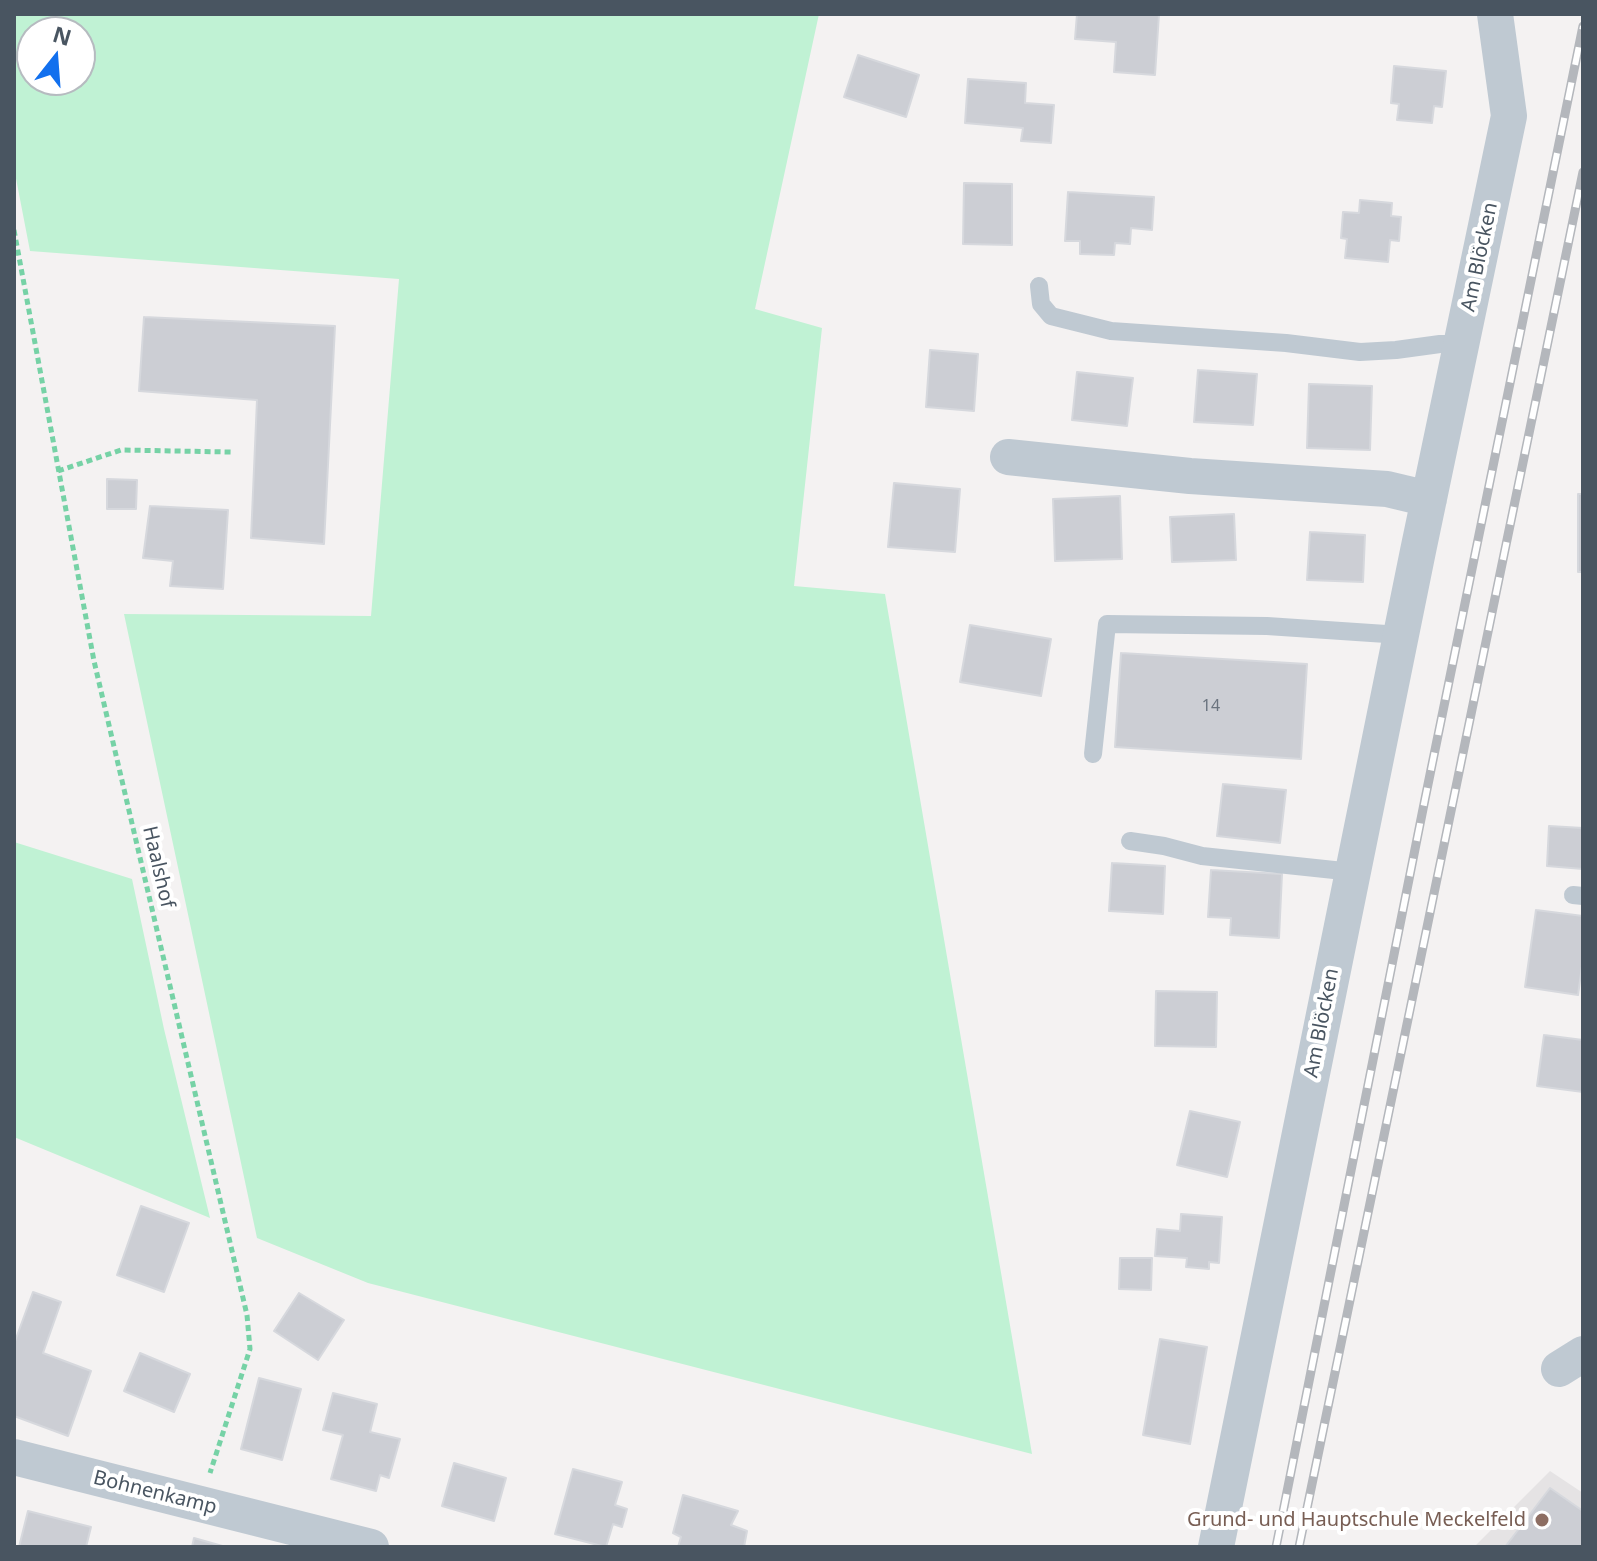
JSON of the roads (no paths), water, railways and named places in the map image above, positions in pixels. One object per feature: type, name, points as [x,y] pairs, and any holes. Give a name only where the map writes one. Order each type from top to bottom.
[{"type":"street","name":"Am Blöcken","points":[[1216,1547],[1509,116],[1495,14]]},
{"type":"street","points":[[1008,457],[1190,476],[1387,489],[1429,499]]},
{"type":"street","name":"Bohnenkamp","points":[[14,1457],[199,1504],[294,1537]]},
{"type":"street","points":[[294,1537],[371,1547]]},
{"type":"lane","points":[[1039,286],[1041,304],[1051,316],[1111,331],[1286,343],[1360,352],[1461,344]]},
{"type":"lane","points":[[1093,754],[1107,624],[1267,626],[1401,635]]},
{"type":"lane","points":[[1130,841],[1202,856],[1353,872]]},
{"type":"railway","points":[[1276,1547],[1583,26]]},
{"type":"railway","points":[[1299,1547],[1583,172]]},
{"type":"place","name":"Grund- und Hauptschule Meckelfeld","points":[[1542,1520]]}]
